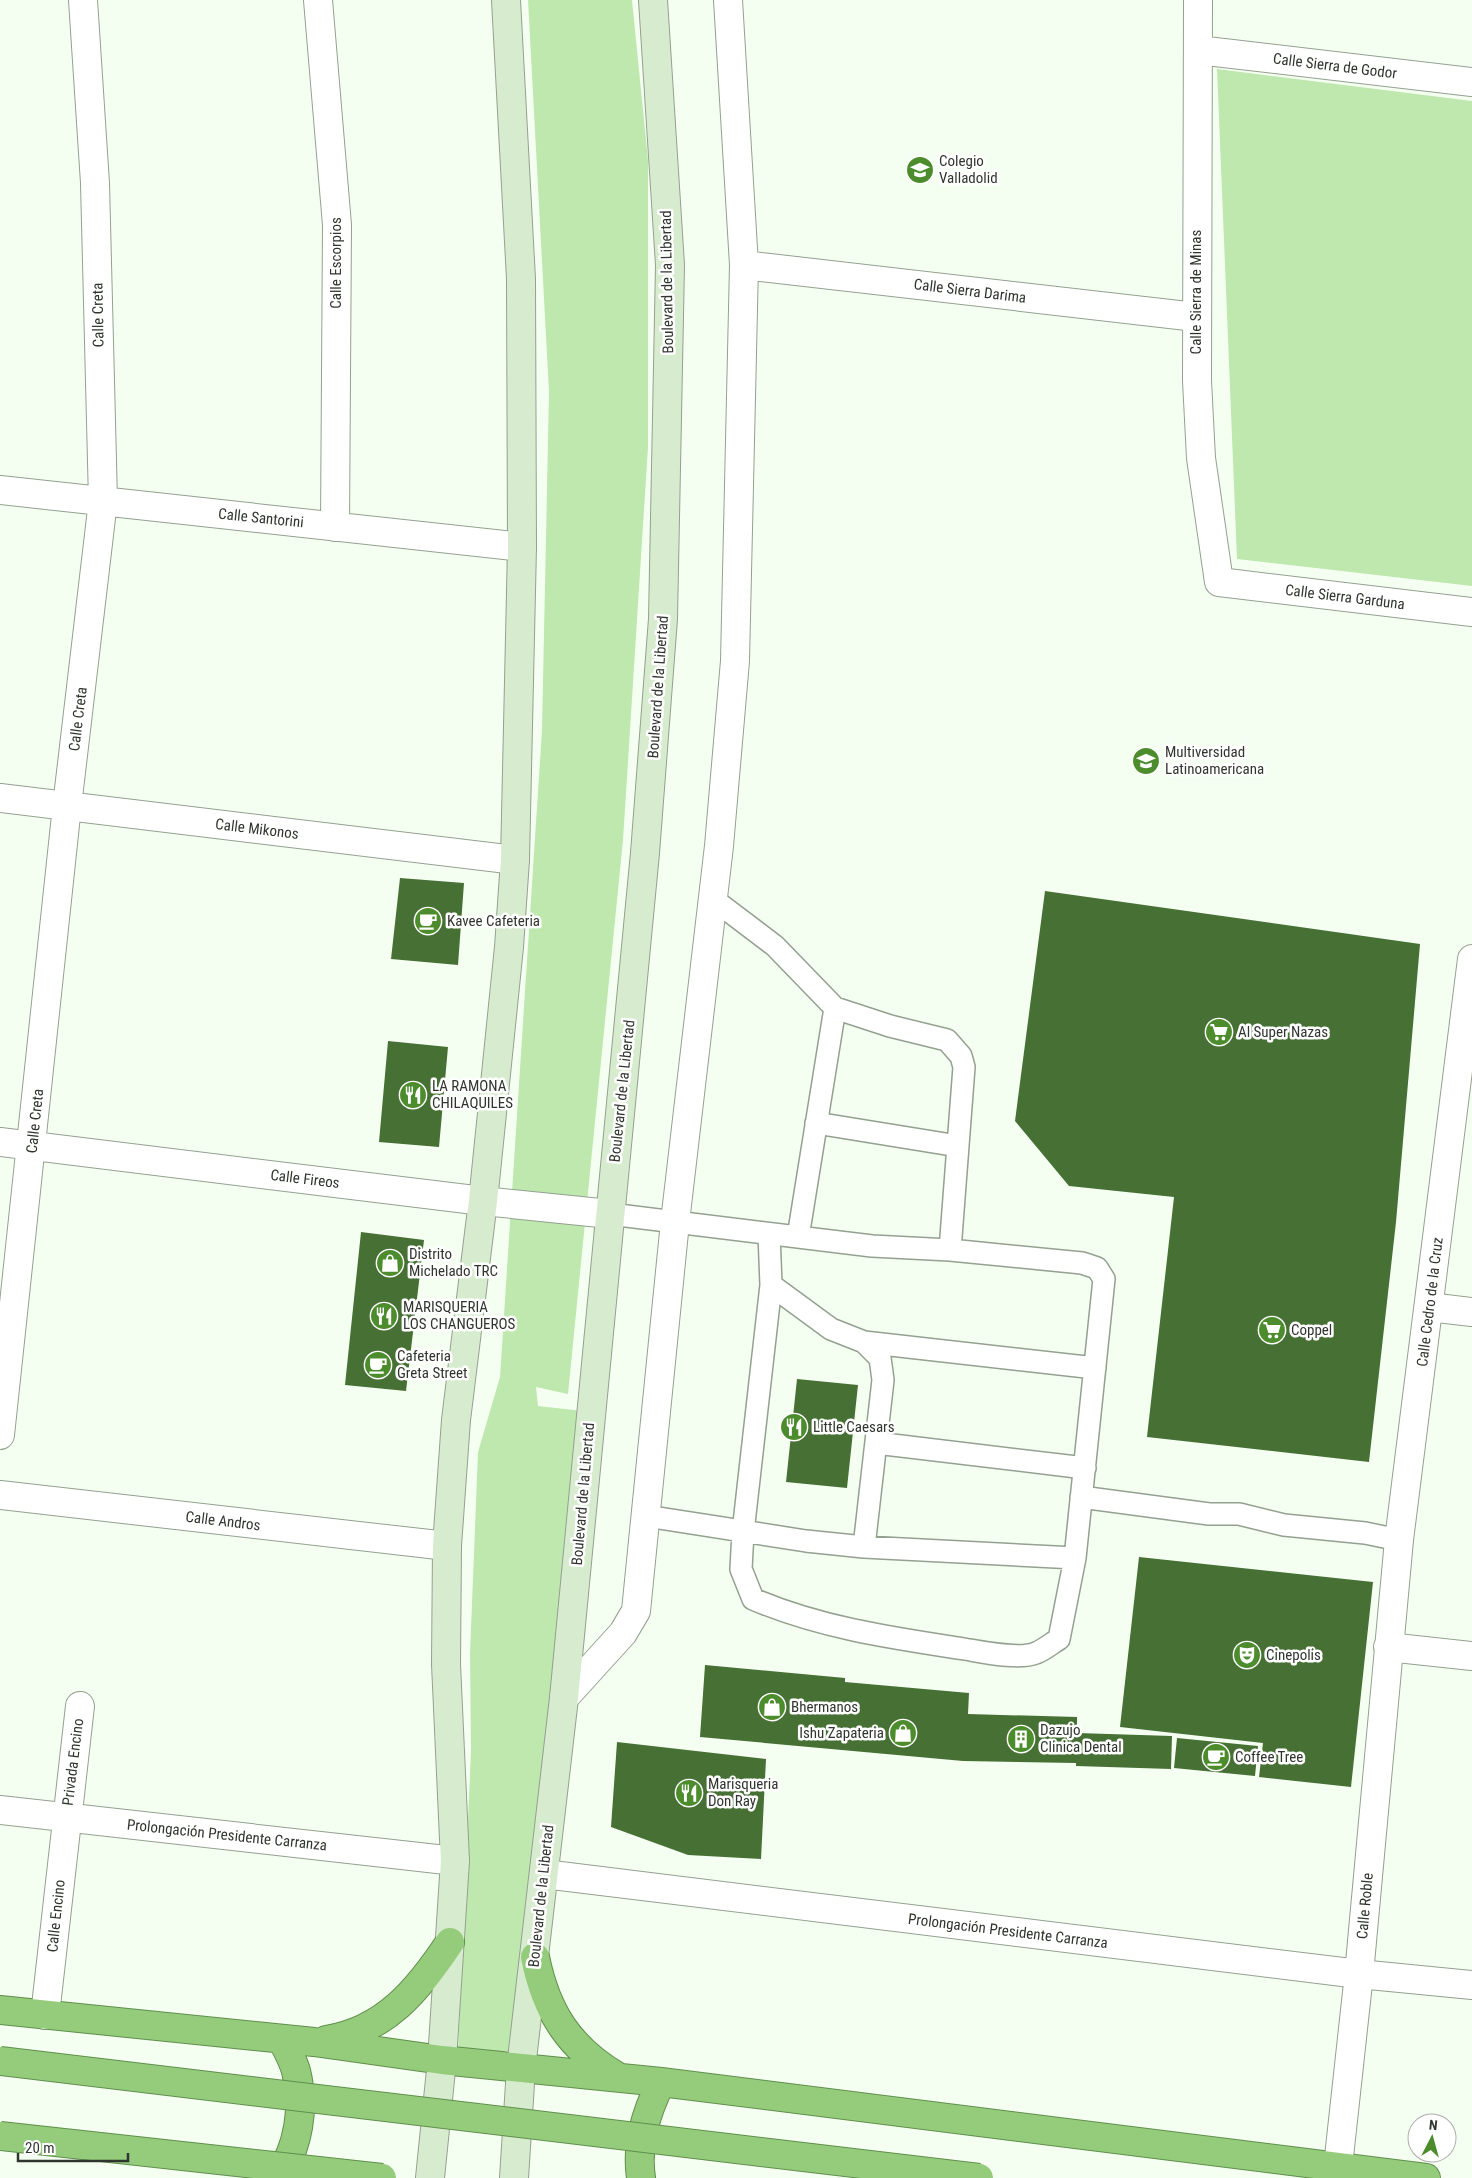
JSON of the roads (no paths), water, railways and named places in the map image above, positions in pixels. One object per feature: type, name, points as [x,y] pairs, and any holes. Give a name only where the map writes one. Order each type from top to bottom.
[{"type":"highway","points":[[314,2042],[350,2034],[394,2009],[418,1987],[450,1942]]},
{"type":"highway","points":[[535,1957],[546,1999],[568,2036],[600,2066],[619,2078]]},
{"type":"highway","points":[[0,2010],[314,2042],[442,2060],[661,2082],[1426,2178]]},
{"type":"highway","points":[[277,2178],[284,2169],[296,2138],[300,2104],[296,2071],[282,2039]]},
{"type":"highway","points":[[0,2061],[979,2178]]},
{"type":"highway","points":[[641,2178],[639,2166],[641,2136],[648,2108],[661,2082]]},
{"type":"highway","points":[[0,2136],[382,2178]]},
{"type":"main road","points":[[430,2178],[442,2060],[455,1861],[446,1664],[447,1546],[456,1420],[483,1201],[509,947],[515,860],[522,548],[521,278],[506,0]]},
{"type":"main road","name":"Boulevard de la Libertad","points":[[514,2178],[522,2068],[564,1698],[645,853],[663,619],[670,265],[653,0]]},
{"type":"street","name":"Calle Creta","points":[[0,1435],[67,806],[103,501],[95,183],[83,0]]},
{"type":"street","name":"Calle Escorpios","points":[[318,0],[337,226],[335,526]]},
{"type":"street","points":[[564,1698],[623,1633],[636,1611],[675,1222],[713,899],[736,661],[744,265],[728,0]]},
{"type":"street","name":"Calle Sierra de Minas","points":[[1198,0],[1197,381],[1201,458],[1219,582]]},
{"type":"street","name":"Calle Sierra de Godor","points":[[1198,50],[1472,82]]},
{"type":"street","name":"Calle Sierra Darima","points":[[744,265],[1196,317]]},
{"type":"street","name":"Calle Santorini","points":[[0,490],[522,548]]},
{"type":"street","name":"Calle Sierra Garduna","points":[[1219,582],[1472,612]]},
{"type":"street","name":"Calle Mikonos","points":[[0,798],[515,860]]},
{"type":"street","name":"Calle Cedro de la Cruz","points":[[1388,1646],[1399,1540],[1472,959]]},
{"type":"street","name":"Calle Fireos","points":[[0,1142],[483,1201],[610,1214]]},
{"type":"street","points":[[1429,1307],[1472,1312]]},
{"type":"street","name":"Calle Andros","points":[[0,1495],[447,1546]]},
{"type":"street","points":[[1388,1646],[1472,1656]]},
{"type":"street","name":"Calle Roble","points":[[1338,2166],[1359,1974],[1388,1646]]},
{"type":"street","name":"Privada Encino","points":[[67,1818],[80,1706]]},
{"type":"street","name":"Prolongación Presidente Carranza","points":[[0,1810],[455,1861]]},
{"type":"street","name":"Calle Encino","points":[[45,2015],[67,1818]]},
{"type":"street","name":"Prolongación Presidente Carranza","points":[[544,1874],[1359,1974],[1472,1985]]},
{"type":"lane","points":[[713,899],[776,946],[834,1008],[890,1026],[947,1040],[961,1056],[964,1067],[950,1250]]},
{"type":"lane","points":[[798,1237],[834,1008]]},
{"type":"lane","points":[[816,1123],[958,1146]]},
{"type":"lane","points":[[610,1214],[872,1246],[950,1250],[1082,1263],[1097,1268],[1104,1279],[1085,1468],[1075,1558],[1059,1639],[1036,1654],[1007,1656],[894,1639],[837,1627],[788,1614],[753,1599],[741,1569],[743,1532],[771,1285],[769,1234]]},
{"type":"lane","points":[[771,1285],[831,1329],[864,1342],[1095,1368]]},
{"type":"lane","points":[[864,1342],[880,1358],[883,1380],[864,1547]]},
{"type":"lane","points":[[876,1443],[1085,1468]]},
{"type":"lane","points":[[1081,1497],[1209,1514],[1239,1514],[1284,1525],[1365,1533],[1399,1540]]},
{"type":"lane","points":[[646,1516],[806,1541],[864,1547],[1075,1558]]},
{"type":"place","name":"Colegio Valladolid","points":[[920,170]]},
{"type":"place","name":"Multiversidad Latinoamericana","points":[[1146,761]]},
{"type":"place","name":"Kavee Cafeteria","points":[[428,921]]},
{"type":"place","name":"Al Super Nazas","points":[[1219,1032]]},
{"type":"place","name":"LA RAMONA CHILAQUILES","points":[[413,1095]]},
{"type":"place","name":"Distrito Michelado TRC","points":[[390,1263]]},
{"type":"place","name":"MARISQUERIA LOS CHANGUEROS","points":[[384,1316]]},
{"type":"place","name":"Coppel","points":[[1272,1330]]},
{"type":"place","name":"Cafeteria Greta Street","points":[[378,1365]]},
{"type":"place","name":"Little Caesars","points":[[794,1427]]},
{"type":"place","name":"Cinepolis","points":[[1247,1655]]},
{"type":"place","name":"Bhermanos","points":[[772,1707]]},
{"type":"place","name":"Ishu Zapateria","points":[[903,1733]]},
{"type":"place","name":"Dazujo Clinica Dental","points":[[1021,1739]]},
{"type":"place","name":"Coffee Tree","points":[[1216,1757]]},
{"type":"place","name":"Marisqueria Don Ray","points":[[689,1793]]}]
